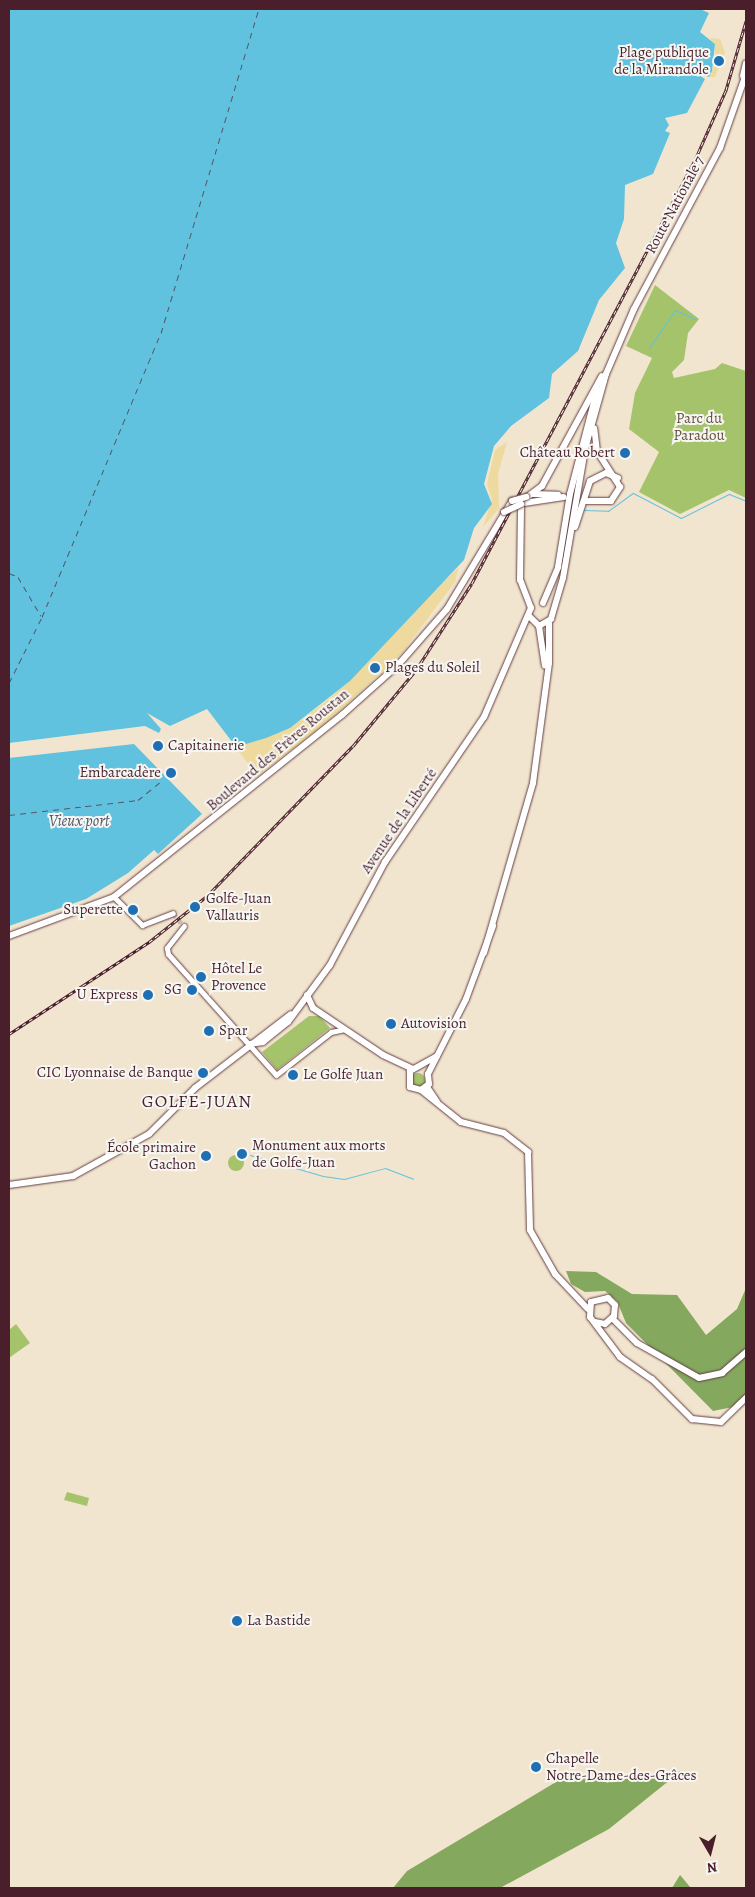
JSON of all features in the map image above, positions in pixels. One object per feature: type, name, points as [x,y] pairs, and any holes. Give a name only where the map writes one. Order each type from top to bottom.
[{"type":"main road","points":[[566,565],[576,495],[593,421],[616,344],[723,134],[746,64]]},
{"type":"main road","name":"Route Nationale 7","points":[[602,376],[616,344],[720,148],[746,74]]},
{"type":"main road","points":[[546,674],[536,625],[530,617],[531,608],[520,580],[524,501],[533,494],[552,470],[602,376]]},
{"type":"main road","points":[[531,608],[543,603],[558,567],[570,494],[602,376]]},
{"type":"main road","points":[[585,501],[606,503],[615,499],[620,492],[618,478],[597,451],[593,421]]},
{"type":"main road","points":[[424,1088],[428,1074],[484,953],[532,783],[546,674],[551,610],[566,565],[588,484],[602,473],[618,478]]},
{"type":"main road","points":[[524,501],[564,497],[533,494]]},
{"type":"main road","name":"Boulevard des Frères Roustan","points":[[9,936],[114,897],[326,729],[398,665],[456,596],[504,512],[524,501]]},
{"type":"main road","points":[[543,603],[551,610]]},
{"type":"main road","name":"Avenue de la Liberté","points":[[9,1185],[73,1176],[149,1134],[191,1091],[250,1044],[263,1042],[297,1008],[330,965],[385,862],[476,732],[530,617]]},
{"type":"main road","points":[[517,642],[536,625],[549,623]]},
{"type":"main road","points":[[307,995],[313,1008],[398,1064],[415,1068],[428,1074]]},
{"type":"main road","points":[[297,1008],[313,1008]]},
{"type":"main road","points":[[406,1077],[415,1068],[437,1056]]},
{"type":"main road","points":[[398,1064],[410,1088],[424,1088],[440,1107],[461,1122],[504,1133],[528,1152],[530,1230],[555,1274],[588,1309],[620,1357],[652,1379],[692,1419],[721,1422],[746,1398]]},
{"type":"main road","points":[[579,1298],[591,1302],[608,1298],[615,1305],[613,1319]]},
{"type":"main road","points":[[588,1309],[591,1302]]},
{"type":"main road","points":[[595,1322],[613,1319]]},
{"type":"main road","points":[[613,1319],[637,1344],[699,1378],[722,1373],[746,1352]]},
{"type":"street","points":[[114,897],[142,925],[173,913]]},
{"type":"street","points":[[184,926],[167,948],[276,1075],[331,1032],[345,1029]]},
{"type":"green space","name":"Parc du Paradou","points":[[655,285],[699,319],[688,333],[684,360],[672,372],[674,378],[715,369],[722,363],[746,371],[746,498],[729,490],[680,514],[639,492],[659,452],[629,429],[635,393],[652,358],[626,346]]},
{"type":"green space","points":[[309,1016],[319,1016],[330,1028],[277,1070],[262,1052]]},
{"type":"green space","points":[[418,1073],[423,1075],[425,1080],[423,1085],[418,1087],[413,1085],[411,1080],[413,1075]]},
{"type":"green space","points":[[233,1155],[239,1155],[244,1160],[242,1169],[233,1171],[228,1166],[228,1160]]},
{"type":"green space","points":[[566,1271],[596,1272],[632,1294],[677,1295],[706,1335],[737,1309],[746,1288],[746,1395],[738,1406],[713,1411],[626,1323],[617,1301],[605,1291],[585,1292],[571,1284]]},
{"type":"green space","points":[[16,1324],[30,1343],[9,1358],[9,1330]]},
{"type":"green space","points":[[67,1492],[89,1498],[87,1506],[64,1500]]},
{"type":"green space","points":[[681,1771],[609,1829],[500,1888],[393,1888],[407,1871],[566,1776],[644,1779]]},
{"type":"green space","points":[[680,1875],[691,1888],[672,1888]]},
{"type":"sand","name":"Plage publique de la Mirandole","points":[[710,38],[720,39],[725,53],[715,77],[709,77],[715,65],[715,44]]},
{"type":"sand","points":[[507,442],[498,474],[499,508],[483,527],[492,500],[487,484],[495,450]]},
{"type":"sand","name":"Plages du Soleil","points":[[459,567],[455,582],[402,653],[329,721],[257,776],[236,747],[290,728],[322,704],[350,681],[401,623]]},
{"type":"water","points":[[9,9],[700,9],[709,13],[700,32],[715,44],[712,71],[709,77],[694,72],[705,79],[687,113],[665,118],[669,125],[665,131],[670,133],[653,174],[625,185],[624,219],[616,243],[625,268],[599,300],[578,351],[552,374],[549,398],[511,426],[494,446],[484,484],[492,504],[474,528],[464,560],[350,681],[290,728],[266,738],[236,747],[207,709],[170,726],[147,713],[161,729],[159,733],[145,726],[9,743]]},
{"type":"water","name":"Vieux port","points":[[134,744],[202,814],[158,854],[154,850],[128,873],[86,899],[9,926],[9,758]]},
{"type":"waterway","points":[[649,348],[675,310],[695,319]]},
{"type":"waterway","points":[[584,510],[608,511],[633,493],[681,518],[729,494],[746,501]]},
{"type":"waterway","points":[[250,1155],[323,1176],[344,1179],[385,1168],[413,1179]]},
{"type":"ferry route","points":[[9,683],[42,617],[161,333],[259,9]]},
{"type":"ferry route","points":[[9,573],[18,577],[41,616]]},
{"type":"ferry route","points":[[9,815],[138,800],[160,782]]},
{"type":"tunnel","points":[[173,913],[184,926]]},
{"type":"railway","points":[[9,1034],[149,942],[207,896],[353,746],[416,670],[472,583],[695,160],[726,90],[746,21]]},
{"type":"place","name":"Plage publique de la Mirandole","points":[[719,61]]},
{"type":"place","name":"Château Robert","points":[[625,453]]},
{"type":"place","name":"Plages du Soleil","points":[[375,668]]},
{"type":"place","name":"Capitainerie","points":[[158,746]]},
{"type":"place","name":"Embarcadère","points":[[171,773]]},
{"type":"place","name":"Golfe-Juan Vallauris","points":[[195,907]]},
{"type":"place","name":"Superette","points":[[133,910]]},
{"type":"place","name":"Hôtel Le Provence","points":[[201,977]]},
{"type":"place","name":"SG","points":[[192,990]]},
{"type":"place","name":"U Express","points":[[148,995]]},
{"type":"place","name":"Autovision","points":[[391,1024]]},
{"type":"place","name":"Spar","points":[[209,1031]]},
{"type":"place","name":"CIC Lyonnaise de Banque","points":[[203,1073]]},
{"type":"place","name":"Le Golfe Juan","points":[[293,1075]]},
{"type":"place","name":"Monument aux morts de Golfe-Juan","points":[[242,1154]]},
{"type":"place","name":"École primaire Gachon","points":[[206,1156]]},
{"type":"place","name":"La Bastide","points":[[237,1621]]},
{"type":"place","name":"Chapelle Notre-Dame-des-Grâces","points":[[536,1767]]},
{"type":"district","name":"GOLFE-JUAN","points":[[197,1101]]}]
